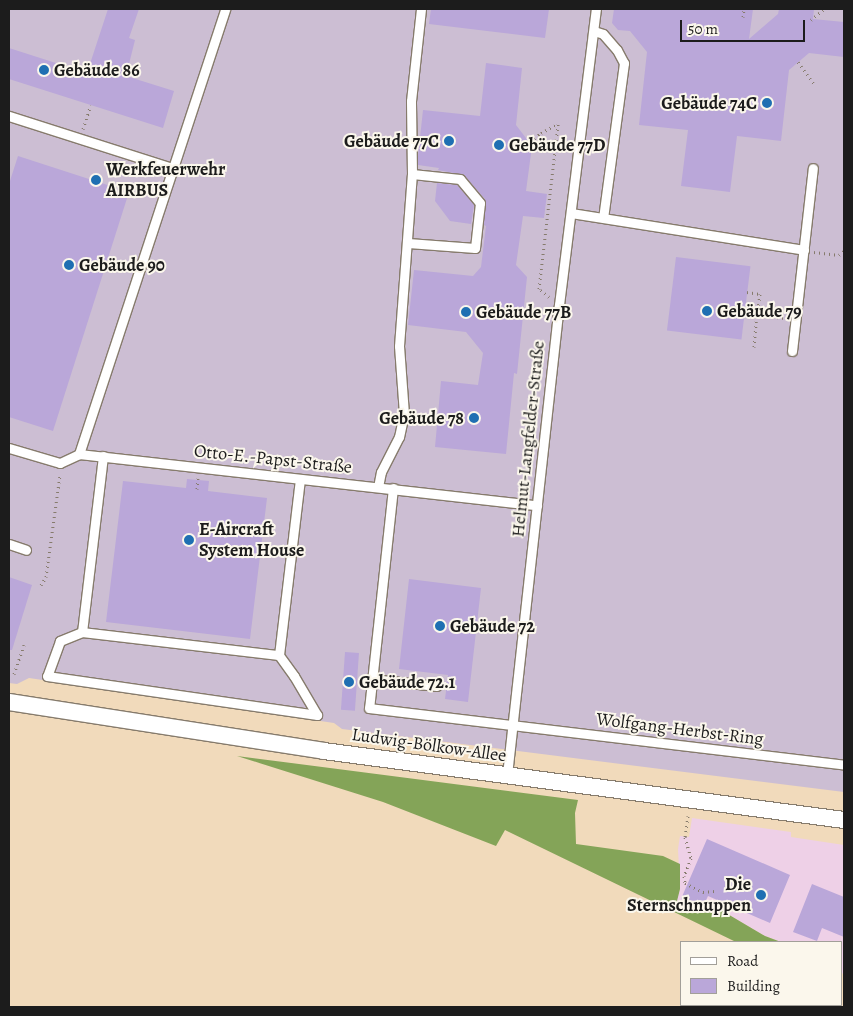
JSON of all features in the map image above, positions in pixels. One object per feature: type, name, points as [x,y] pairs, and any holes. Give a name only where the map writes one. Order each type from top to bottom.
[{"type":"street","name":"Ludwig-Bölkow-Allee","points":[[9,702],[324,751],[844,820]]},
{"type":"lane","points":[[80,454],[224,9]]},
{"type":"lane","points":[[378,487],[380,472],[399,438],[403,424],[399,346],[412,174],[411,101],[421,9]]},
{"type":"lane","name":"Helmut-Langfelder-Straße","points":[[506,775],[559,306],[596,9]]},
{"type":"lane","points":[[594,31],[603,34],[617,50],[624,63],[603,218]]},
{"type":"lane","points":[[9,116],[172,168]]},
{"type":"lane","points":[[792,351],[813,168]]},
{"type":"lane","points":[[408,243],[475,248],[480,202],[460,179],[412,174]]},
{"type":"lane","points":[[571,213],[804,250]]},
{"type":"lane","points":[[9,448],[60,463]]},
{"type":"lane","name":"Otto-E.-Papst-Straße","points":[[60,463],[80,454],[103,456],[300,480],[393,488],[537,505]]},
{"type":"lane","points":[[82,632],[103,456]]},
{"type":"lane","points":[[279,655],[82,632],[60,641],[47,676],[317,715],[279,655],[300,480]]},
{"type":"lane","points":[[393,488],[372,679],[437,686]]},
{"type":"lane","points":[[9,544],[26,550]]},
{"type":"lane","name":"Wolfgang-Herbst-Ring","points":[[372,679],[369,708],[844,765]]},
{"type":"path","points":[[742,17],[744,9]]},
{"type":"path","points":[[811,20],[824,9]]},
{"type":"path","points":[[798,62],[812,83]]},
{"type":"path","points":[[79,139],[91,105]]},
{"type":"path","points":[[523,148],[541,133],[558,124],[539,289],[559,306]]},
{"type":"path","points":[[804,250],[839,255],[844,251]]},
{"type":"path","points":[[747,292],[760,294],[754,347]]},
{"type":"path","points":[[757,315],[796,319]]},
{"type":"path","points":[[41,585],[46,577],[60,463]]},
{"type":"path","points":[[9,676],[14,674],[24,645]]},
{"type":"path","points":[[688,815],[685,837],[691,858],[684,876],[684,883],[703,892],[714,891]]},
{"type":"shaded area","points":[[9,9],[844,9],[844,792],[342,729],[334,723],[29,678],[17,684],[9,683]]},
{"type":"shaded area","name":"Die Sternschnuppen","points":[[692,818],[791,832],[791,837],[844,845],[844,975],[843,941],[778,941],[765,936],[709,903],[703,912],[676,901],[680,889],[678,849],[680,836],[689,837]]},
{"type":"green space","points":[[237,756],[578,800],[575,813],[576,844],[663,856],[680,864],[680,889],[677,901],[703,912],[709,903],[765,936],[778,941],[734,941],[505,830],[496,846],[383,802]]},
{"type":"building","name":"Gebäude 86","points":[[108,9],[139,9],[129,38],[135,40],[126,76],[174,91],[163,128],[9,79],[9,48],[87,73]]},
{"type":"building","points":[[431,9],[549,9],[545,38],[429,24]]},
{"type":"building","points":[[614,9],[753,9],[749,39],[778,14],[779,9],[814,9],[813,19],[844,22],[844,57],[809,53],[789,70],[781,141],[737,136],[730,192],[681,186],[688,130],[639,125],[647,52],[630,31],[618,30],[612,23]]},
{"type":"building","points":[[486,63],[522,68],[516,125],[532,146],[526,191],[547,194],[544,218],[523,216],[516,265],[527,277],[517,374],[514,373],[506,454],[435,447],[441,381],[478,385],[483,353],[466,332],[408,325],[414,270],[473,276],[481,267],[486,226],[484,225],[485,199],[464,175],[438,170],[439,168],[418,165],[418,156],[423,110],[480,116]]},
{"type":"building","name":"Gebäude 90","points":[[18,156],[129,192],[53,431],[9,417],[9,184]]},
{"type":"building","points":[[437,183],[457,185],[474,205],[471,224],[450,221],[435,201]]},
{"type":"building","name":"Gebäude 79","points":[[676,257],[750,266],[741,340],[667,330]]},
{"type":"building","name":"E-Aircraft System House","points":[[187,479],[209,481],[208,491],[267,498],[250,639],[106,622],[123,481],[186,488]]},
{"type":"building","points":[[9,577],[32,585],[12,650],[9,650]]},
{"type":"building","name":"Gebäude 72","points":[[409,579],[481,588],[468,702],[445,699],[448,675],[399,669]]},
{"type":"building","name":"Gebäude 72.1","points":[[345,652],[359,653],[355,711],[341,710]]},
{"type":"building","points":[[707,839],[790,875],[770,923],[708,896],[702,909],[681,899]]},
{"type":"building","points":[[812,884],[844,897],[844,937],[822,928],[817,941],[793,932]]},
{"type":"place","name":"Gebäude 86","points":[[44,70]]},
{"type":"place","name":"Gebäude 74C","points":[[767,103]]},
{"type":"place","name":"Gebäude 77C","points":[[449,141]]},
{"type":"place","name":"Gebäude 77D","points":[[499,145]]},
{"type":"place","name":"Werkfeuerwehr AIRBUS","points":[[96,180]]},
{"type":"place","name":"Gebäude 90","points":[[69,265]]},
{"type":"place","name":"Gebäude 79","points":[[707,311]]},
{"type":"place","name":"Gebäude 77B","points":[[466,312]]},
{"type":"place","name":"Gebäude 78","points":[[474,418]]},
{"type":"place","name":"E-Aircraft System House","points":[[189,540]]},
{"type":"place","name":"Gebäude 72","points":[[440,626]]},
{"type":"place","name":"Gebäude 72.1","points":[[349,682]]},
{"type":"place","name":"Die Sternschnuppen","points":[[761,895]]}]
